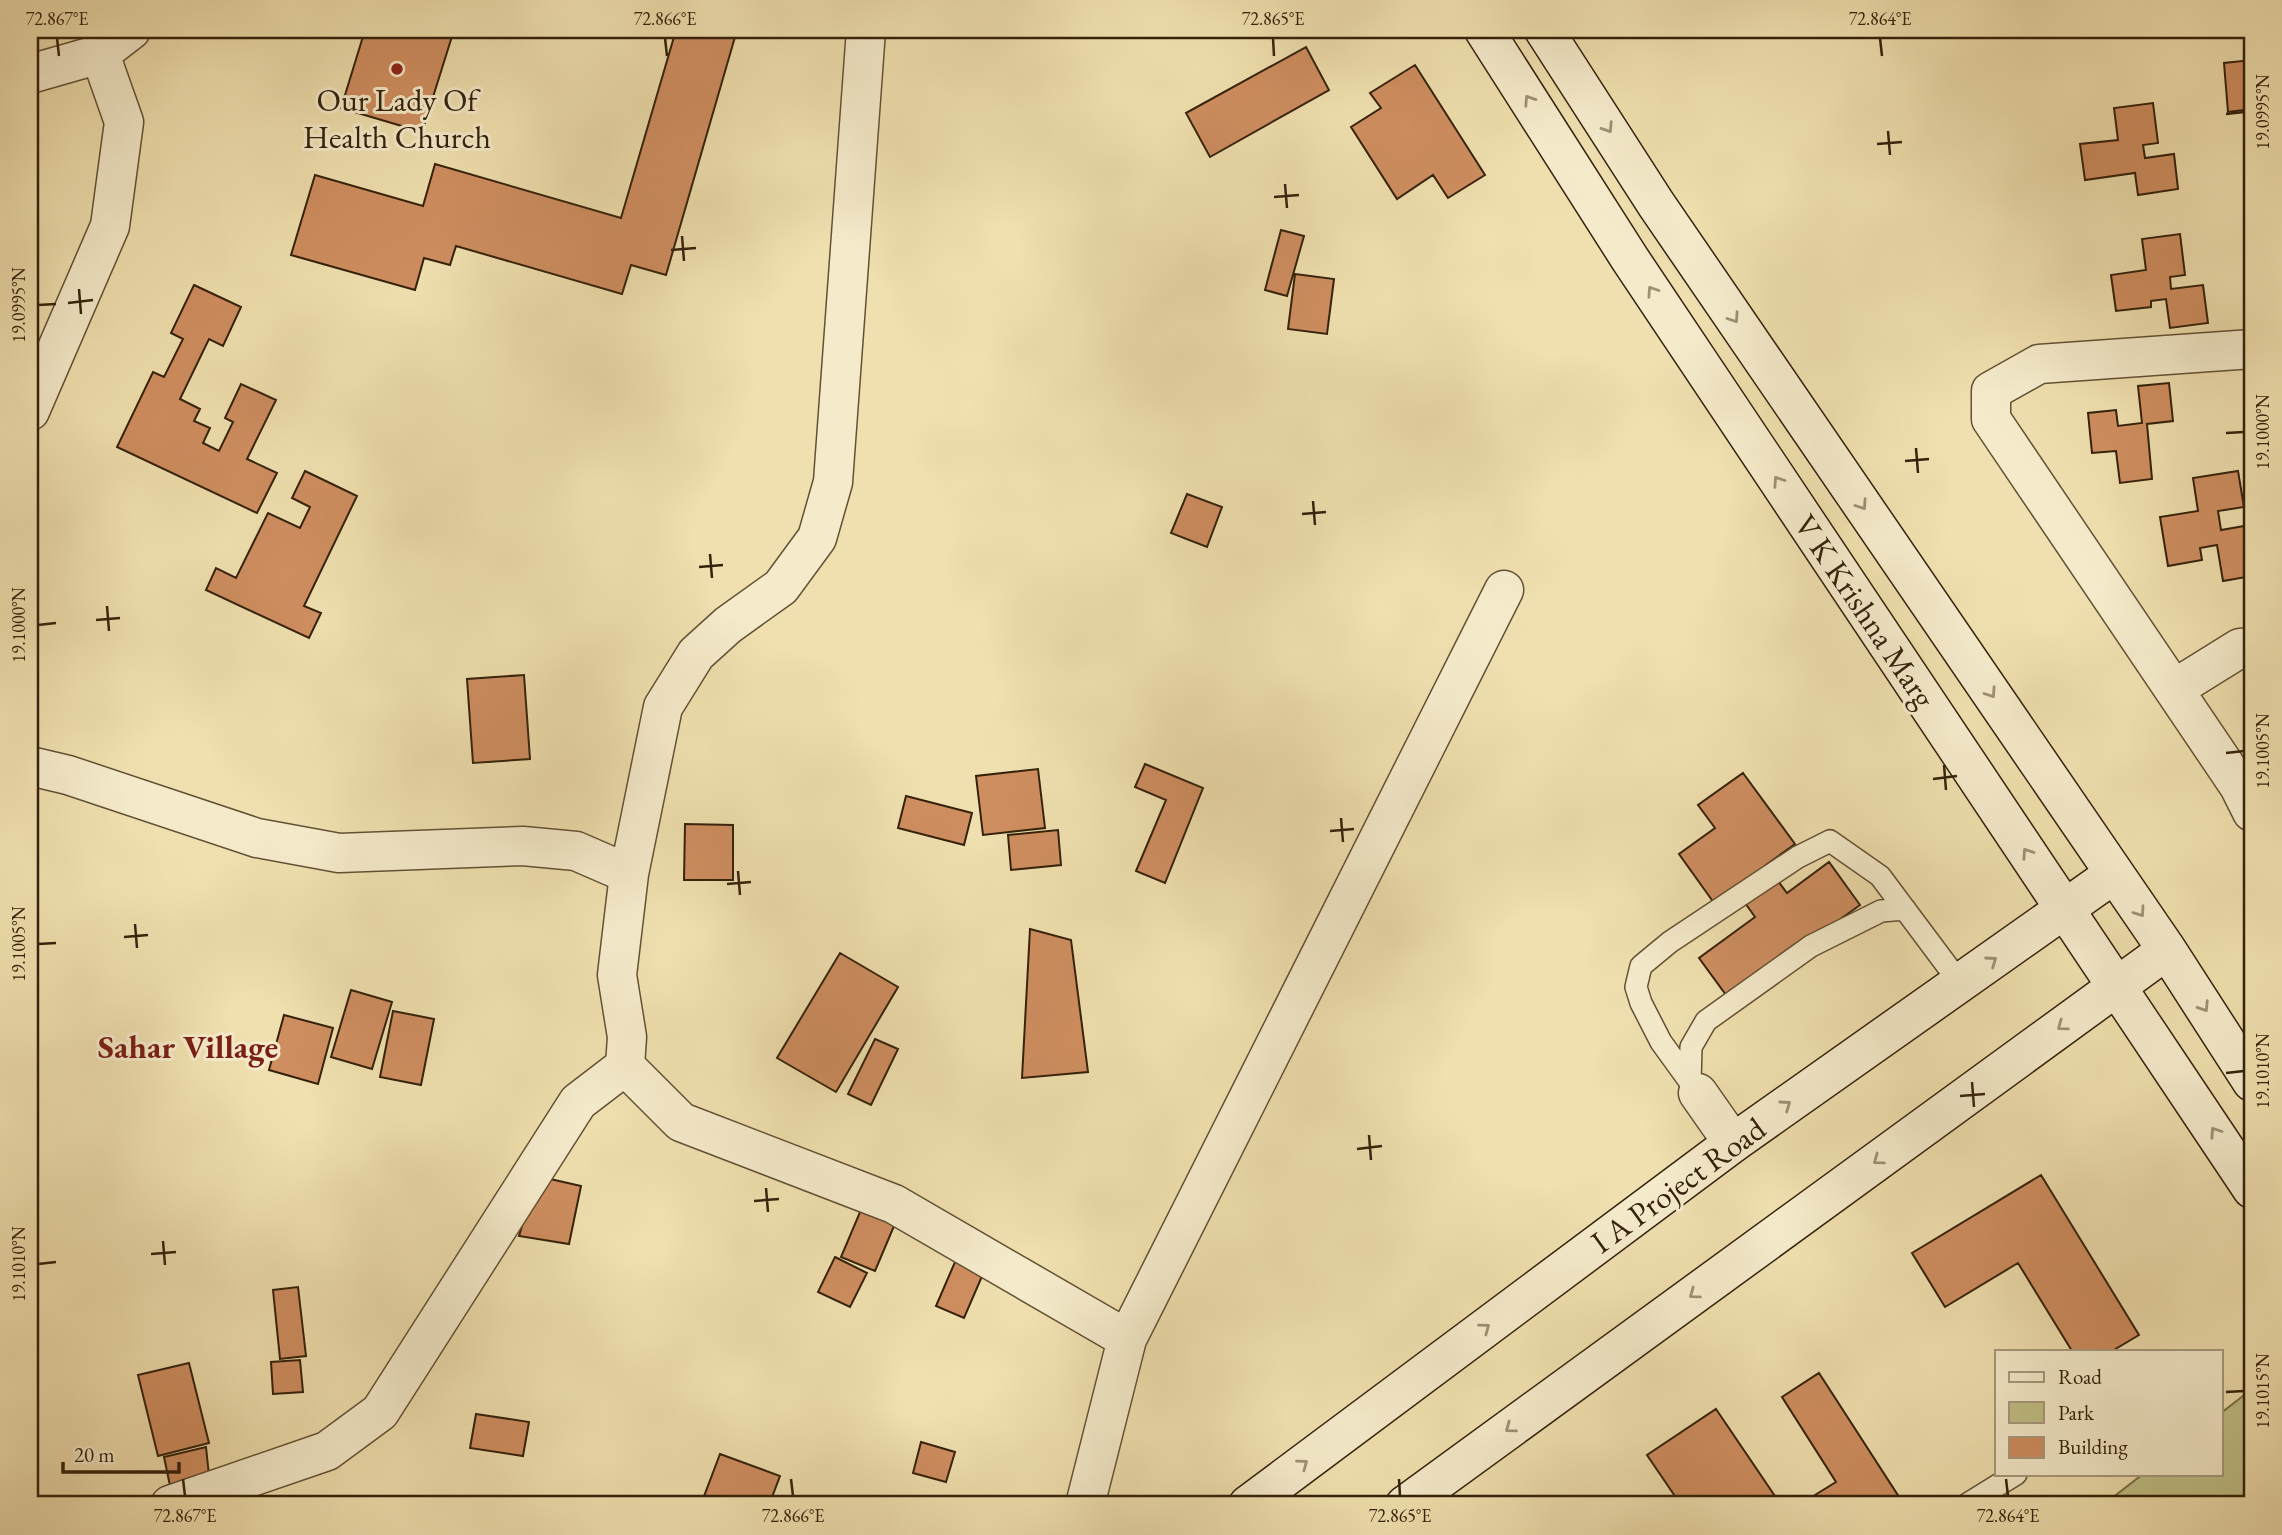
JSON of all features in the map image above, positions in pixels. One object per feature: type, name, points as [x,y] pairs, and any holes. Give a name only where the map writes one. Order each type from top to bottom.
[{"type":"street","points":[[30,74],[100,54],[131,30]]},
{"type":"street","points":[[170,1505],[327,1451],[380,1412],[578,1102],[625,1066],[627,1037],[617,975],[629,874],[663,707],[696,654],[729,625],[781,587],[817,538],[833,482],[866,30]]},
{"type":"street","name":"V K Krishna Marg","points":[[1484,30],[1630,259],[2252,1189]]},
{"type":"street","name":"V K Krishna Marg","points":[[1544,30],[1671,226],[2167,950],[2252,1082]]},
{"type":"street","points":[[30,411],[110,226],[124,122],[100,54]]},
{"type":"street","points":[[1630,259],[1671,226]]},
{"type":"street","points":[[2248,793],[1991,419],[1991,391],[2039,364],[2252,349]]},
{"type":"street","points":[[1085,1505],[1127,1339],[1504,590]]},
{"type":"street","points":[[2174,689],[2240,648],[2252,647]]},
{"type":"street","points":[[30,766],[68,775],[257,838],[340,853],[523,846],[576,851],[629,874]]},
{"type":"street","name":"I A Project Road","points":[[1248,1505],[1732,1143],[2114,874]]},
{"type":"street","points":[[1405,1505],[2167,950]]},
{"type":"street","points":[[625,1066],[681,1122],[894,1204],[1127,1339]]},
{"type":"street","points":[[1694,1088],[1732,1143]]},
{"type":"lane","points":[[1694,1088],[1661,1042],[1641,1003],[1636,987],[1641,966],[1670,942],[1798,857],[1830,841],[1880,876],[1961,983]]},
{"type":"lane","points":[[1694,1088],[1691,1047],[1706,1021],[1811,946],[1881,911],[1905,909]]},
{"type":"lane","points":[[1966,1505],[2013,1476]]},
{"type":"green space","points":[[2252,1389],[2252,1505],[2103,1505],[2140,1476],[2222,1476],[2222,1412]]},
{"type":"building","name":"Our Lady Of Health Church","points":[[365,30],[454,30],[422,132],[341,108]]},
{"type":"building","points":[[676,30],[737,30],[666,275],[631,265],[622,294],[456,246],[450,265],[424,258],[415,290],[291,255],[315,175],[423,206],[435,164],[621,218]]},
{"type":"building","points":[[1306,47],[1329,90],[1210,157],[1186,113]]},
{"type":"building","points":[[2252,60],[2252,109],[2228,112],[2224,63]]},
{"type":"building","points":[[1415,65],[1485,175],[1448,198],[1433,175],[1397,199],[1351,127],[1381,108],[1370,93]]},
{"type":"building","points":[[2153,103],[2158,143],[2143,145],[2145,158],[2174,154],[2178,189],[2138,195],[2135,173],[2085,180],[2080,144],[2118,140],[2114,108]]},
{"type":"building","points":[[1281,230],[1304,236],[1287,296],[1265,290]]},
{"type":"building","points":[[2180,234],[2185,275],[2170,277],[2171,289],[2203,285],[2208,323],[2170,328],[2166,299],[2151,301],[2151,307],[2116,311],[2111,275],[2146,270],[2142,239]]},
{"type":"building","points":[[1295,274],[1334,279],[1327,334],[1288,329]]},
{"type":"building","points":[[194,285],[241,307],[223,346],[209,339],[180,399],[200,409],[194,421],[210,428],[203,443],[219,451],[233,422],[225,418],[241,384],[276,400],[247,459],[277,473],[257,513],[117,447],[153,372],[164,377],[183,339],[171,333]]},
{"type":"building","points":[[2169,383],[2173,421],[2147,424],[2152,479],[2120,483],[2116,451],[2092,453],[2088,413],[2116,410],[2118,426],[2142,423],[2138,386]]},
{"type":"building","points":[[305,471],[357,496],[304,606],[321,613],[309,638],[206,590],[216,568],[236,578],[268,513],[300,528],[310,507],[292,498]]},
{"type":"building","points":[[2238,471],[2244,507],[2218,511],[2221,530],[2250,525],[2252,576],[2223,581],[2217,545],[2200,548],[2202,560],[2168,566],[2160,517],[2198,511],[2193,478]]},
{"type":"building","points":[[1187,494],[1222,507],[1207,547],[1171,533]]},
{"type":"building","points":[[524,675],[530,759],[473,763],[467,679]]},
{"type":"building","points":[[1145,764],[1203,788],[1165,883],[1136,871],[1166,800],[1135,787]]},
{"type":"building","points":[[1038,769],[1045,828],[983,835],[976,776]]},
{"type":"building","points":[[1743,773],[1795,844],[1766,865],[1787,893],[1829,862],[1860,905],[1729,999],[1699,958],[1755,917],[1735,889],[1714,903],[1679,854],[1715,828],[1698,805]]},
{"type":"building","points":[[906,796],[972,813],[964,845],[898,828]]},
{"type":"building","points":[[685,824],[733,825],[733,880],[684,880]]},
{"type":"building","points":[[1058,830],[1061,865],[1011,870],[1008,835]]},
{"type":"building","points":[[1030,929],[1071,940],[1088,1072],[1022,1078]]},
{"type":"building","points":[[840,953],[898,987],[836,1092],[777,1058]]},
{"type":"building","points":[[351,990],[392,1002],[372,1069],[331,1057]]},
{"type":"building","points":[[393,1011],[434,1019],[421,1085],[380,1077]]},
{"type":"building","points":[[284,1015],[333,1028],[318,1084],[269,1070]]},
{"type":"building","points":[[875,1039],[898,1049],[871,1105],[848,1094]]},
{"type":"building","points":[[2041,1175],[2139,1335],[2114,1350],[2071,1350],[2018,1263],[1945,1307],[1912,1253]]},
{"type":"building","points":[[537,1176],[581,1186],[569,1244],[519,1236]]},
{"type":"building","points":[[863,1205],[897,1219],[875,1271],[841,1257]]},
{"type":"building","points":[[958,1255],[986,1267],[964,1318],[936,1306]]},
{"type":"building","points":[[835,1257],[867,1273],[850,1307],[818,1292]]},
{"type":"building","points":[[298,1287],[306,1356],[280,1359],[273,1290]]},
{"type":"building","points":[[300,1360],[303,1392],[273,1394],[271,1362]]},
{"type":"building","points":[[189,1363],[209,1443],[158,1456],[138,1375]]},
{"type":"building","points":[[1819,1373],[1901,1500],[1892,1505],[1822,1505],[1815,1495],[1836,1482],[1782,1397]]},
{"type":"building","points":[[1716,1409],[1781,1505],[1681,1505],[1647,1455]]},
{"type":"building","points":[[476,1414],[529,1422],[523,1456],[470,1448]]},
{"type":"building","points":[[921,1442],[955,1452],[946,1482],[913,1473]]},
{"type":"building","points":[[206,1447],[210,1485],[173,1500],[164,1457]]},
{"type":"building","points":[[720,1454],[780,1476],[769,1505],[721,1505],[703,1499]]},
{"type":"place","name":"Our Lady Of Health Church","points":[[397,69]]},
{"type":"district","name":"Sahar Village","points":[[188,1046]]}]
